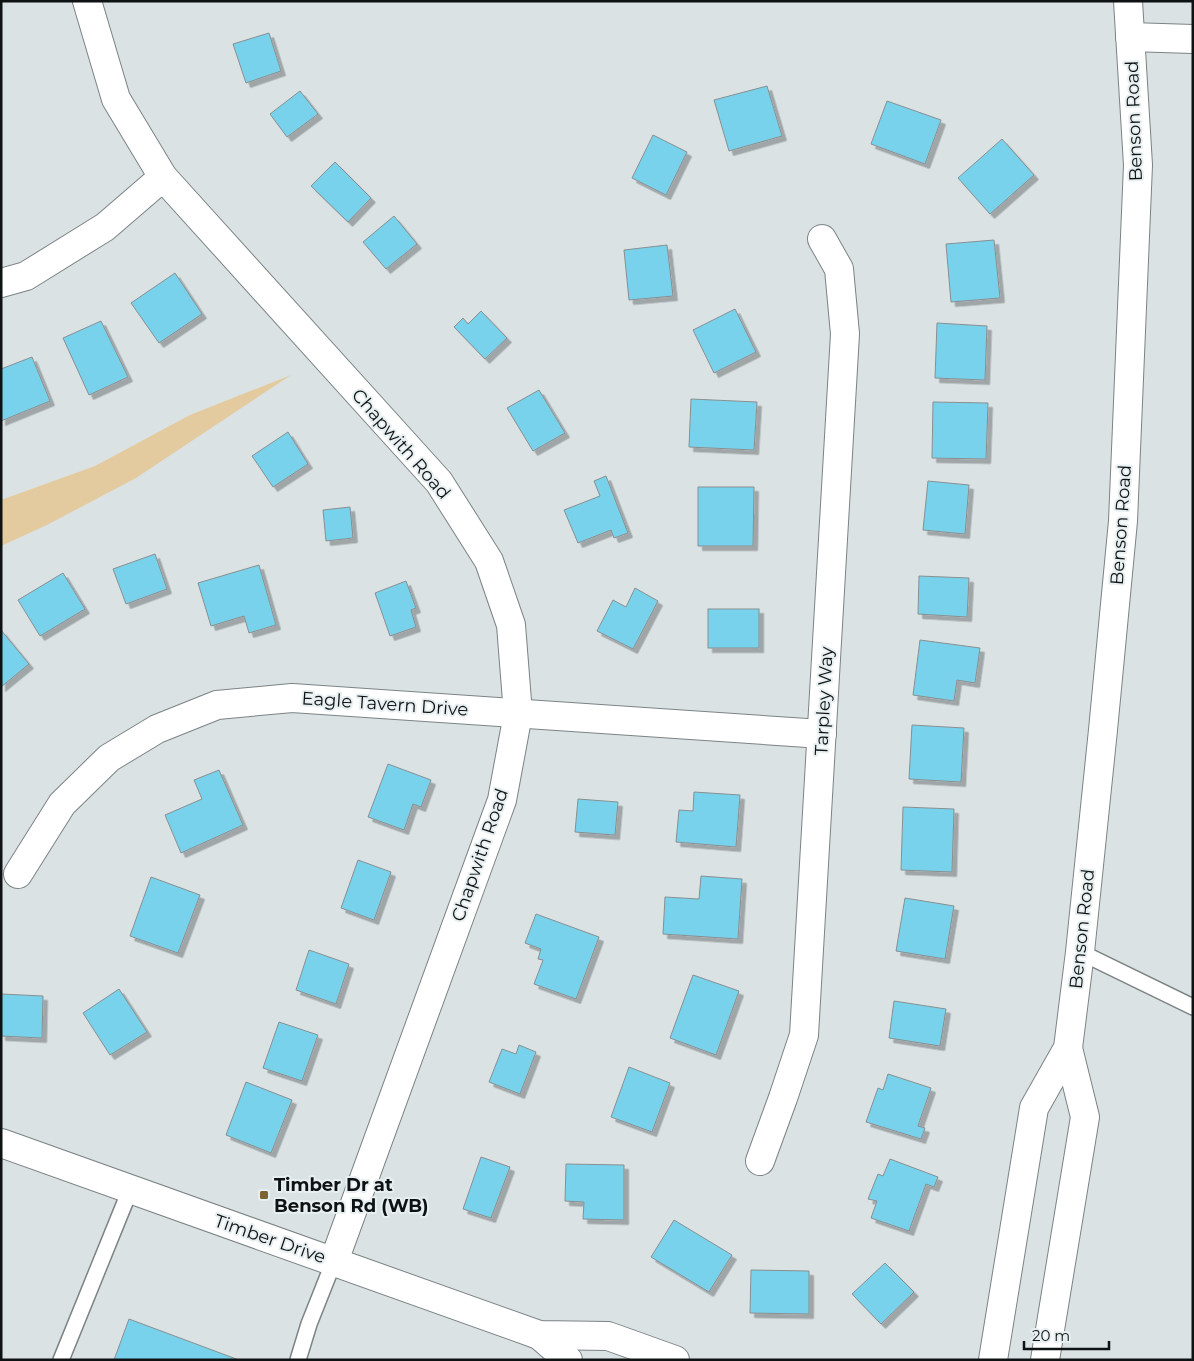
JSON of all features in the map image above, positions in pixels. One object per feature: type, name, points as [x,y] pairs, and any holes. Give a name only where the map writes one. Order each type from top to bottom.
[{"type":"street","name":"Chapwith Road","points":[[87,1],[116,99],[163,178],[439,482],[488,562],[511,626],[518,714],[502,800],[334,1261]]},
{"type":"street","name":"Benson Road","points":[[1045,1360],[1085,1117],[1068,1048],[1080,952],[1123,521],[1138,165],[1128,1]]},
{"type":"street","points":[[1130,37],[1193,39]]},
{"type":"street","points":[[1,283],[26,276],[105,227],[163,178]]},
{"type":"street","name":"Tarpley Way","points":[[760,1161],[804,1035],[845,334],[839,269],[822,240]]},
{"type":"street","name":"Eagle Tavern Drive","points":[[18,874],[62,804],[109,758],[157,729],[216,705],[292,698],[822,734]]},
{"type":"street","name":"Benson Road","points":[[993,1360],[1034,1108],[1068,1048]]},
{"type":"street","name":"Timber Drive","points":[[1,1143],[539,1335],[608,1336],[675,1360]]},
{"type":"street","name":"Timber Drive","points":[[539,1335],[568,1360]]},
{"type":"lane","points":[[1080,952],[1193,1007]]},
{"type":"lane","points":[[61,1360],[130,1190]]},
{"type":"lane","points":[[298,1360],[309,1324],[334,1261]]},
{"type":"shaded area","points":[[291,375],[136,478],[47,525],[1,546],[1,500],[95,466],[190,415]]},
{"type":"building","points":[[269,33],[281,71],[246,83],[233,44]]},
{"type":"building","points":[[767,86],[782,136],[729,151],[714,100]]},
{"type":"building","points":[[300,91],[318,114],[287,137],[270,114]]},
{"type":"building","points":[[887,101],[941,120],[925,164],[871,144]]},
{"type":"building","points":[[653,135],[687,152],[666,195],[632,178]]},
{"type":"building","points":[[1002,139],[1034,175],[990,214],[958,178]]},
{"type":"building","points":[[335,162],[371,198],[348,222],[311,186]]},
{"type":"building","points":[[394,216],[417,244],[386,269],[363,242]]},
{"type":"building","points":[[994,240],[1000,298],[951,302],[946,244]]},
{"type":"building","points":[[667,245],[673,296],[629,300],[624,250]]},
{"type":"building","points":[[175,273],[202,314],[159,343],[131,303]]},
{"type":"building","points":[[735,309],[756,352],[714,373],[693,330]]},
{"type":"building","points":[[481,311],[507,338],[485,359],[454,327],[463,318],[468,324]]},
{"type":"building","points":[[101,321],[128,377],[89,395],[63,338]]},
{"type":"building","points":[[937,323],[987,326],[985,380],[935,378]]},
{"type":"building","points":[[32,357],[50,401],[1,421],[1,369]]},
{"type":"building","points":[[539,390],[565,433],[533,451],[507,408]]},
{"type":"building","points":[[691,399],[757,402],[754,450],[689,447]]},
{"type":"building","points":[[933,402],[988,403],[986,459],[932,458]]},
{"type":"building","points":[[288,432],[308,464],[273,487],[252,456]]},
{"type":"building","points":[[606,476],[628,533],[614,538],[611,530],[578,543],[564,510],[600,496],[594,481]]},
{"type":"building","points":[[928,481],[969,485],[965,534],[923,530]]},
{"type":"building","points":[[698,487],[754,487],[753,546],[698,546]]},
{"type":"building","points":[[350,507],[353,538],[326,541],[323,510]]},
{"type":"building","points":[[155,554],[167,589],[126,604],[113,569]]},
{"type":"building","points":[[259,565],[276,625],[249,633],[244,616],[211,626],[198,583]]},
{"type":"building","points":[[63,573],[85,609],[40,636],[18,600]]},
{"type":"building","points":[[919,576],[969,578],[967,617],[918,614]]},
{"type":"building","points":[[406,581],[416,608],[411,610],[416,627],[390,636],[375,593]]},
{"type":"building","points":[[635,588],[658,601],[633,649],[597,631],[613,600],[626,607]]},
{"type":"building","points":[[708,609],[759,609],[759,648],[708,648]]},
{"type":"building","points":[[1,630],[29,664],[1,687]]},
{"type":"building","points":[[920,640],[980,648],[975,683],[957,680],[954,701],[913,695]]},
{"type":"building","points":[[912,725],[964,728],[961,782],[909,779]]},
{"type":"building","points":[[388,764],[431,780],[421,807],[413,804],[404,830],[368,817]]},
{"type":"building","points":[[219,770],[243,825],[181,853],[165,815],[202,799],[194,780]]},
{"type":"building","points":[[694,792],[740,795],[736,847],[676,842],[679,810],[693,811]]},
{"type":"building","points":[[578,799],[618,802],[615,835],[575,832]]},
{"type":"building","points":[[903,807],[954,809],[952,872],[901,870]]},
{"type":"building","points":[[358,860],[391,872],[374,920],[341,908]]},
{"type":"building","points":[[701,876],[742,879],[738,939],[663,934],[665,897],[699,899]]},
{"type":"building","points":[[151,877],[200,895],[178,953],[130,936]]},
{"type":"building","points":[[905,898],[954,906],[945,959],[896,951]]},
{"type":"building","points":[[536,914],[599,937],[576,999],[534,984],[543,960],[538,959],[541,949],[525,943]]},
{"type":"building","points":[[309,950],[349,964],[336,1004],[296,990]]},
{"type":"building","points":[[693,975],[739,991],[716,1055],[670,1038]]},
{"type":"building","points":[[119,989],[147,1032],[110,1055],[83,1013]]},
{"type":"building","points":[[1,994],[43,996],[42,1038],[1,1036]]},
{"type":"building","points":[[894,1001],[946,1009],[940,1046],[889,1038]]},
{"type":"building","points":[[279,1022],[318,1035],[302,1081],[263,1068]]},
{"type":"building","points":[[519,1045],[536,1052],[520,1094],[489,1082],[502,1049],[516,1054]]},
{"type":"building","points":[[629,1067],[670,1083],[652,1132],[611,1117]]},
{"type":"building","points":[[888,1074],[931,1088],[918,1126],[925,1128],[921,1139],[866,1122],[878,1088],[883,1090]]},
{"type":"building","points":[[246,1082],[292,1100],[271,1153],[226,1135]]},
{"type":"building","points":[[481,1157],[510,1167],[491,1218],[463,1209]]},
{"type":"building","points":[[890,1159],[938,1177],[934,1187],[926,1184],[909,1231],[871,1218],[877,1201],[868,1199],[878,1174],[883,1176]]},
{"type":"building","points":[[566,1164],[624,1165],[624,1220],[583,1219],[584,1202],[565,1201]]},
{"type":"building","points":[[674,1220],[732,1255],[709,1292],[651,1257]]},
{"type":"building","points":[[885,1263],[914,1292],[881,1324],[852,1294]]},
{"type":"building","points":[[751,1270],[809,1271],[809,1314],[750,1313]]},
{"type":"building","points":[[129,1319],[239,1360],[114,1360]]},
{"type":"place","name":"Timber Dr at Benson Rd (WB)","points":[[264,1195]]}]
